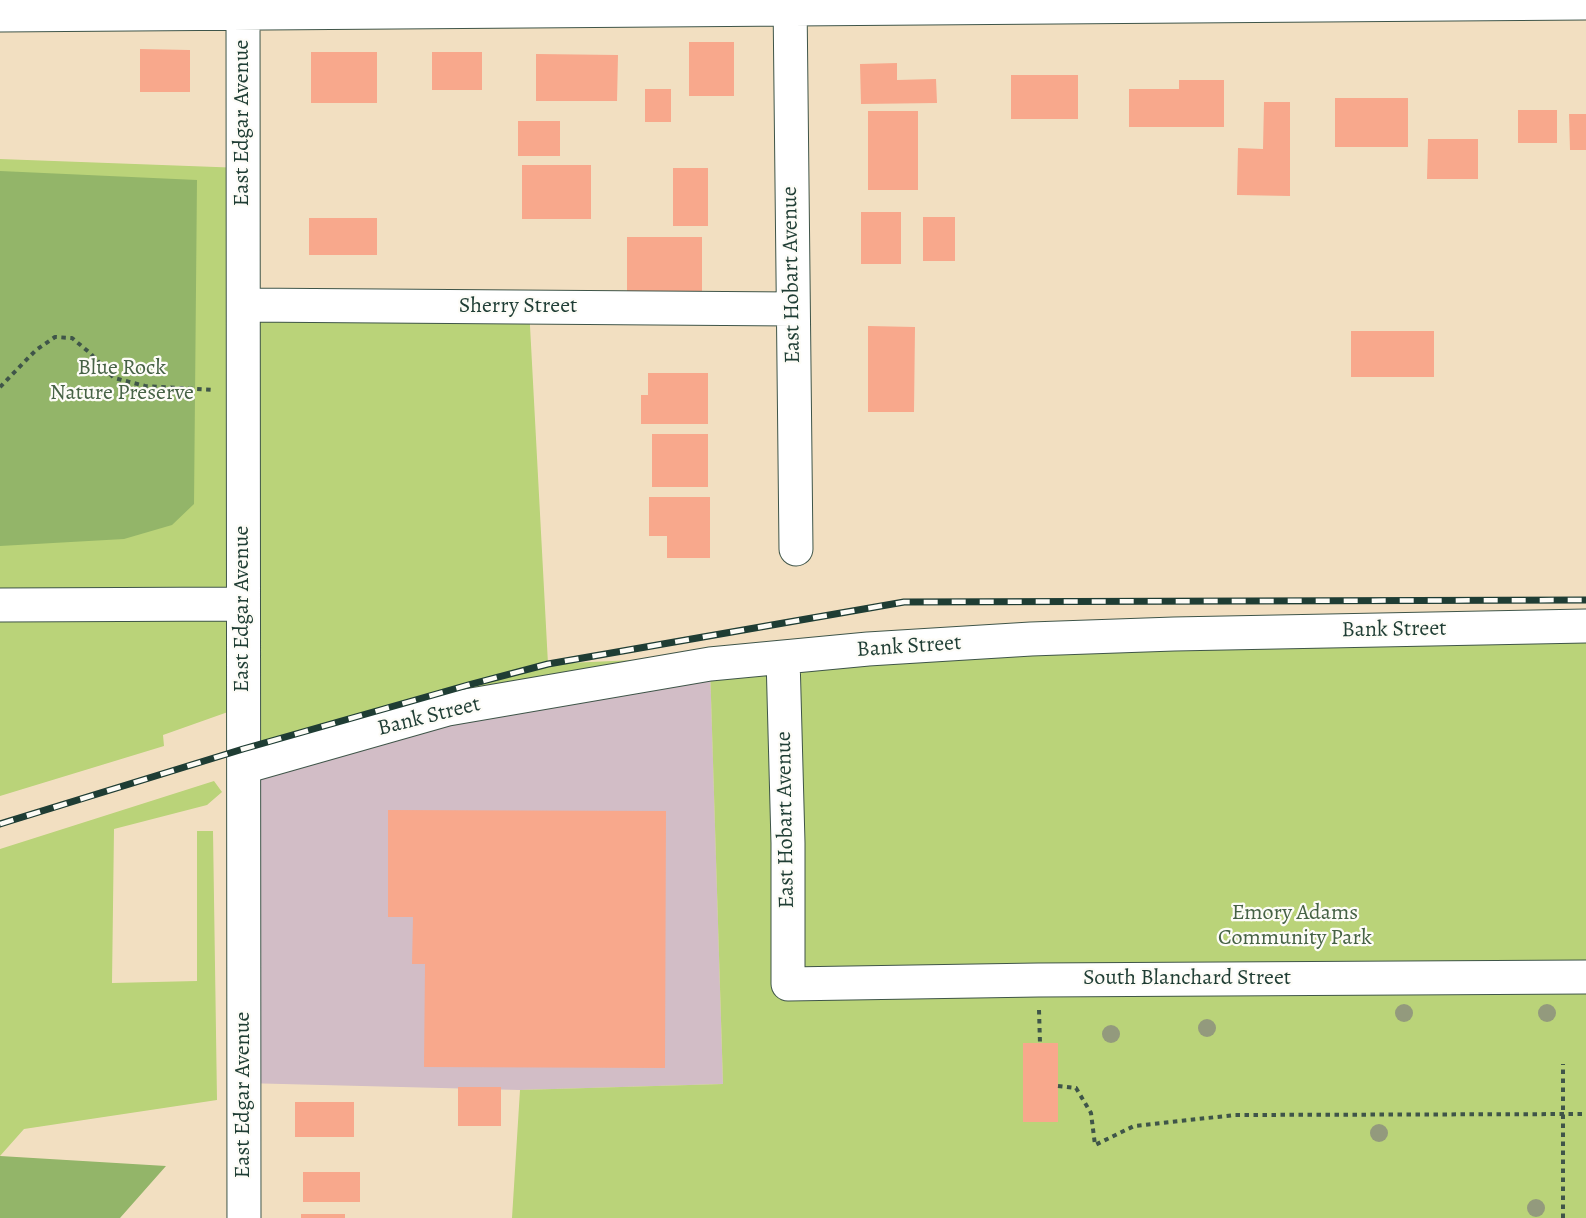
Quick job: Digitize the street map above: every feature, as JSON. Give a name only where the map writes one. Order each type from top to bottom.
[{"type":"street","points":[[0,15],[243,6],[1586,3]]},
{"type":"street","name":"East Hobart Avenue","points":[[790,4],[795,549]]},
{"type":"street","name":"East Edgar Avenue","points":[[243,6],[244,1218]]},
{"type":"street","name":"Sherry Street","points":[[244,305],[793,309]]},
{"type":"street","points":[[0,605],[243,604]]},
{"type":"street","name":"Bank Street","points":[[244,767],[448,709],[710,664],[868,649],[1031,639],[1586,626]]},
{"type":"street","name":"East Hobart Avenue","points":[[783,657],[788,843],[788,984]]},
{"type":"street","name":"South Blanchard Street","points":[[788,984],[1038,980],[1586,977]]},
{"type":"path","points":[[0,387],[36,350],[55,337],[72,338],[114,378],[145,386],[244,392]]},
{"type":"path","points":[[1563,1064],[1563,1218]]},
{"type":"path","points":[[1058,1086],[1076,1088],[1091,1113],[1095,1145],[1134,1126],[1235,1115],[1586,1114]]},
{"type":"shaded area","points":[[710,664],[723,1084],[520,1090],[243,1083],[243,749]]},
{"type":"green space","name":"Emory Adams Community Park","points":[[0,159],[243,168],[244,305],[529,307],[548,664],[868,649],[1586,627],[1586,1218],[512,1218],[520,1090],[723,1084],[710,665],[244,767],[242,707],[163,735],[164,746],[0,796]]},
{"type":"green space","name":"Blue Rock Nature Preserve","points":[[0,171],[197,180],[194,504],[172,525],[124,539],[0,546]]},
{"type":"green space","points":[[214,781],[222,792],[207,805],[114,829],[112,983],[197,981],[197,831],[213,831],[217,1100],[24,1129],[0,1156],[0,849]]},
{"type":"green space","points":[[0,1156],[166,1166],[120,1218],[0,1218]]},
{"type":"building","points":[[689,42],[734,42],[734,96],[689,96]]},
{"type":"building","points":[[140,49],[190,50],[190,92],[140,92]]},
{"type":"building","points":[[311,52],[377,52],[377,103],[311,103]]},
{"type":"building","points":[[432,52],[482,52],[482,90],[432,90]]},
{"type":"building","points":[[536,54],[618,55],[617,101],[536,101]]},
{"type":"building","points":[[897,63],[897,80],[936,79],[937,103],[861,104],[860,64]]},
{"type":"building","points":[[1011,75],[1078,75],[1078,119],[1011,119]]},
{"type":"building","points":[[1179,80],[1224,80],[1224,127],[1129,127],[1129,89],[1179,89]]},
{"type":"building","points":[[645,89],[671,89],[671,122],[645,122]]},
{"type":"building","points":[[1335,98],[1408,98],[1408,147],[1335,147]]},
{"type":"building","points":[[1264,102],[1290,102],[1290,196],[1237,195],[1238,148],[1263,149]]},
{"type":"building","points":[[1518,110],[1557,110],[1557,143],[1518,143]]},
{"type":"building","points":[[868,111],[918,111],[918,190],[868,190]]},
{"type":"building","points":[[1569,114],[1586,114],[1586,150],[1570,150]]},
{"type":"building","points":[[518,121],[560,121],[560,156],[518,156]]},
{"type":"building","points":[[1428,139],[1478,139],[1478,179],[1427,179]]},
{"type":"building","points":[[522,165],[591,165],[591,219],[522,219]]},
{"type":"building","points":[[673,168],[708,168],[708,226],[673,226]]},
{"type":"building","points":[[861,212],[901,212],[901,264],[861,264]]},
{"type":"building","points":[[923,217],[955,217],[955,261],[923,261]]},
{"type":"building","points":[[309,218],[377,218],[377,255],[309,255]]},
{"type":"building","points":[[627,237],[702,237],[702,291],[627,291]]},
{"type":"building","points":[[868,326],[915,327],[914,412],[868,412]]},
{"type":"building","points":[[1351,331],[1434,331],[1434,377],[1351,377]]},
{"type":"building","points":[[648,373],[708,373],[708,424],[641,424],[641,395],[648,395]]},
{"type":"building","points":[[652,434],[708,434],[708,487],[652,487]]},
{"type":"building","points":[[649,497],[710,497],[710,558],[667,558],[667,536],[649,536]]},
{"type":"building","points":[[388,810],[666,811],[665,1068],[424,1067],[425,964],[412,964],[413,917],[388,917]]},
{"type":"building","points":[[1023,1043],[1058,1043],[1058,1122],[1023,1122]]},
{"type":"building","points":[[458,1087],[501,1087],[501,1126],[458,1126]]},
{"type":"building","points":[[295,1102],[354,1102],[354,1137],[295,1137]]},
{"type":"building","points":[[303,1172],[360,1172],[360,1202],[303,1202]]},
{"type":"building","points":[[301,1214],[345,1214],[345,1218],[301,1218]]},
{"type":"railway","points":[[0,824],[243,749],[548,664],[904,602],[1586,600]]}]
